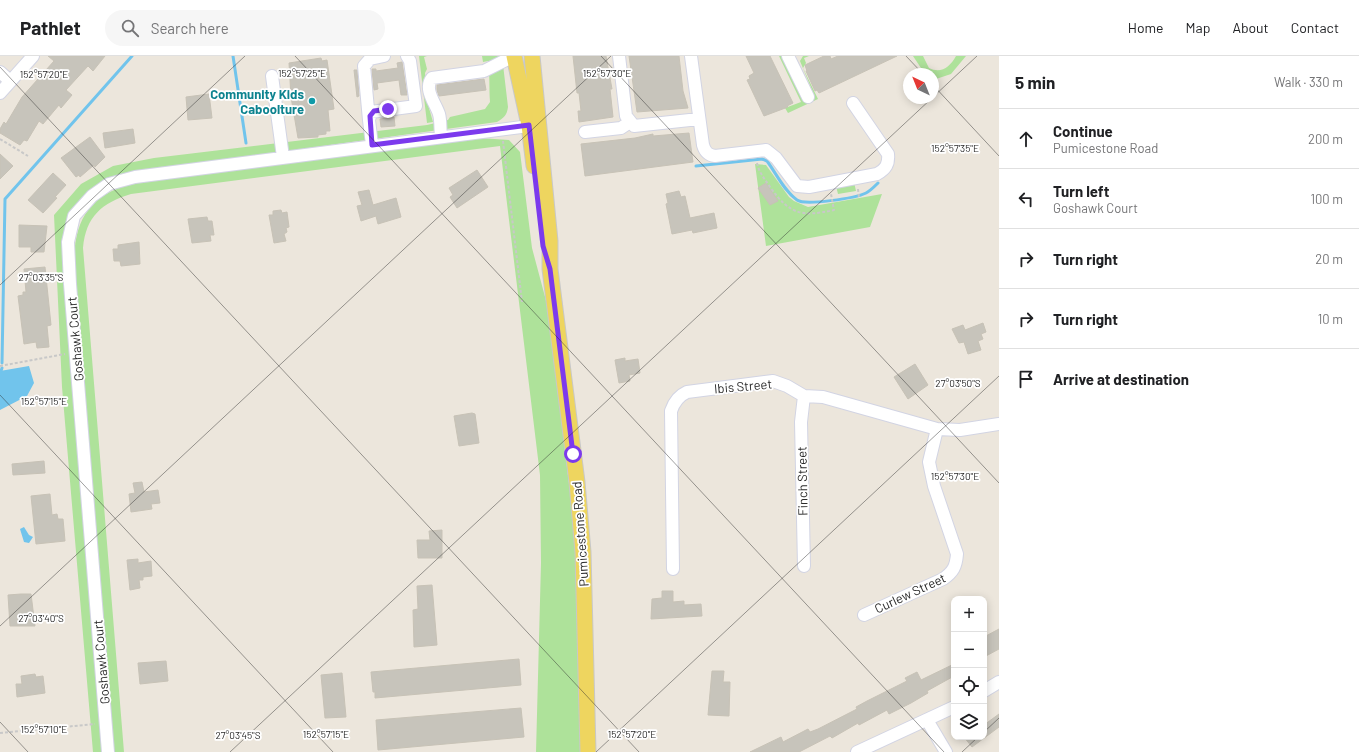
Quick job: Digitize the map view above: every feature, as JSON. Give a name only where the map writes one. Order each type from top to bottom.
[{"type":"main road","name":"Pumicestone Road","points":[[514,56],[534,125]]},
{"type":"main road","name":"Pumicestone Road","points":[[532,56],[534,125],[543,246],[550,269],[577,482],[583,552],[588,752]]},
{"type":"street","points":[[0,93],[33,56]]},
{"type":"street","points":[[372,145],[364,66],[370,59],[384,56]]},
{"type":"street","points":[[369,120],[371,112],[374,111],[416,106],[410,61],[407,56]]},
{"type":"street","points":[[441,136],[439,113],[432,103],[429,84],[432,78],[484,71],[514,56]]},
{"type":"street","points":[[619,56],[626,116],[634,126],[699,119]]},
{"type":"street","points":[[691,56],[702,145],[705,151],[710,155],[716,156],[766,150],[776,158],[797,186],[809,187],[878,174],[886,168],[889,161],[888,154],[853,103]]},
{"type":"street","points":[[788,56],[808,97]]},
{"type":"street","points":[[0,72],[10,82]]},
{"type":"street","points":[[272,76],[283,157]]},
{"type":"street","points":[[585,132],[621,128],[630,122]]},
{"type":"street","name":"Goshawk Court","points":[[108,752],[68,242],[74,216],[92,196],[109,184],[135,177],[534,125]]},
{"type":"street","name":"Ibis Street","points":[[673,569],[671,411],[678,398],[687,392],[772,381],[787,386],[804,396],[823,396],[937,430],[960,430],[999,424]]},
{"type":"street","name":"Finch Street","points":[[804,396],[800,422],[804,566]]},
{"type":"street","name":"Curlew Street","points":[[864,615],[943,579],[951,574],[956,564],[957,554],[934,486],[929,462],[937,430]]},
{"type":"street","points":[[987,689],[999,682]]},
{"type":"street","points":[[857,752],[951,708]]},
{"type":"street","points":[[927,720],[946,752]]},
{"type":"path","points":[[503,138],[522,302]]},
{"type":"path","points":[[0,139],[28,156]]},
{"type":"path","points":[[757,164],[759,172],[780,200],[788,208],[803,214],[834,210],[831,195]]},
{"type":"path","points":[[858,190],[859,198]]},
{"type":"path","points":[[0,366],[76,352]]},
{"type":"path","points":[[0,733],[106,723]]},
{"type":"green space","points":[[419,56],[427,56],[424,57],[427,69],[425,73],[429,108],[433,122],[427,123]]},
{"type":"green space","points":[[482,56],[502,56],[508,107],[505,116],[497,122],[121,174],[102,182],[62,242],[104,752],[93,752],[62,387],[54,215],[81,184],[113,166],[154,158],[427,125],[448,120],[450,117],[485,109],[490,102],[489,71],[488,61],[483,62]]},
{"type":"green space","points":[[779,56],[783,56],[804,100],[814,95],[800,61],[803,56],[809,56],[804,58],[806,63],[803,68],[818,99],[788,113],[785,108],[801,102]]},
{"type":"green space","points":[[913,56],[923,56],[929,68],[921,68]]},
{"type":"green space","points":[[956,56],[966,56],[951,74],[939,78],[939,70],[948,66]]},
{"type":"green space","points":[[480,138],[509,140],[520,152],[532,248],[548,308],[575,534],[581,752],[536,752],[541,563],[540,475],[500,146],[131,194],[104,207],[97,212],[92,219],[88,227],[83,248],[124,752],[114,752],[74,258],[75,244],[82,220],[95,202],[116,189],[130,184]]},
{"type":"green space","points":[[755,164],[766,165],[789,197],[794,201],[808,207],[882,194],[870,227],[766,246]]},
{"type":"green space","points":[[854,182],[856,191],[838,194],[836,186]]},
{"type":"water","points":[[29,366],[34,383],[27,396],[0,410],[0,371]]},
{"type":"water","points":[[24,527],[29,535],[33,537],[29,543],[24,542],[20,529]]},
{"type":"building","points":[[48,56],[105,56],[93,71],[88,66],[66,90],[72,95],[61,108],[59,105],[43,124],[39,121],[27,141],[24,140],[20,145],[0,133],[0,129],[4,122],[6,124],[22,97],[54,61]]},
{"type":"building","points":[[573,56],[606,56],[612,89],[610,89],[613,117],[579,122],[578,111],[581,111],[579,93],[577,93]]},
{"type":"building","points":[[629,56],[679,56],[683,91],[688,108],[637,112]]},
{"type":"building","points":[[746,56],[770,56],[793,103],[787,106],[788,107],[764,116],[747,80],[750,79],[749,76],[754,73]]},
{"type":"building","points":[[824,56],[830,56],[831,59],[838,56],[897,56],[819,93],[817,90],[815,91],[806,71],[805,65]]},
{"type":"building","name":"Community Kids Caboolture","points":[[321,58],[322,61],[327,60],[334,109],[328,110],[330,131],[326,131],[326,134],[318,135],[318,137],[298,138],[291,97],[289,63]]},
{"type":"building","points":[[402,62],[407,95],[401,95],[399,80],[377,83],[378,89],[374,90],[372,69],[376,69],[376,71],[398,68],[397,63]]},
{"type":"building","points":[[354,70],[357,70],[359,96],[357,97]]},
{"type":"building","points":[[484,79],[486,90],[439,96],[437,90],[437,85]]},
{"type":"building","points":[[209,94],[212,118],[188,120],[186,97]]},
{"type":"building","points":[[394,117],[395,126],[381,127],[380,119]]},
{"type":"building","points":[[133,129],[135,143],[105,148],[103,133]]},
{"type":"building","points":[[689,133],[693,162],[585,176],[581,144],[635,138],[653,134],[653,136]]},
{"type":"building","points":[[90,137],[105,157],[95,167],[94,165],[80,177],[79,175],[76,177],[61,158]]},
{"type":"building","points":[[0,154],[13,166],[0,179]]},
{"type":"building","points":[[477,170],[488,187],[457,208],[450,197],[453,195],[449,188]]},
{"type":"building","points":[[53,173],[66,185],[55,197],[57,198],[43,213],[28,200]]},
{"type":"building","points":[[766,183],[778,201],[770,205],[758,188]]},
{"type":"building","points":[[369,190],[373,205],[396,198],[401,217],[378,224],[376,216],[361,221],[357,206],[362,205],[358,192]]},
{"type":"building","points":[[679,191],[681,197],[685,196],[690,218],[714,213],[717,228],[693,233],[692,230],[672,234],[666,204],[668,203],[666,194]]},
{"type":"building","points":[[281,210],[282,213],[287,212],[289,227],[286,228],[287,232],[284,234],[286,241],[274,243],[269,215],[273,215],[273,211]]},
{"type":"building","points":[[207,217],[208,221],[212,221],[214,235],[210,235],[211,241],[192,243],[188,219]]},
{"type":"building","points":[[19,225],[47,226],[44,252],[31,252],[31,247],[19,247]]},
{"type":"building","points":[[139,242],[140,264],[121,266],[120,261],[114,261],[113,249],[118,249],[118,245]]},
{"type":"building","points":[[45,267],[51,325],[47,326],[49,347],[37,348],[36,342],[24,344],[18,296],[23,295],[23,292],[26,292],[24,269]]},
{"type":"building","points":[[983,323],[986,332],[981,334],[983,339],[978,341],[981,350],[968,354],[964,342],[959,343],[952,329],[963,325],[965,330]]},
{"type":"building","points":[[625,358],[625,361],[638,359],[640,373],[629,375],[630,381],[619,383],[615,360]]},
{"type":"building","points":[[915,364],[928,385],[908,399],[894,377]]},
{"type":"building","points":[[472,413],[475,414],[479,443],[459,446],[454,416]]},
{"type":"building","points":[[44,461],[45,473],[13,475],[12,464]]},
{"type":"building","points":[[142,482],[144,492],[158,490],[160,503],[151,504],[152,509],[131,512],[129,494],[135,493],[133,483]]},
{"type":"building","points":[[50,494],[52,515],[57,514],[58,519],[63,519],[65,541],[36,544],[31,496]]},
{"type":"building","points":[[442,530],[442,558],[418,558],[417,540],[430,540],[429,531]]},
{"type":"building","points":[[138,559],[138,563],[151,561],[152,576],[143,577],[143,580],[139,580],[140,588],[130,590],[127,560]]},
{"type":"building","points":[[432,585],[437,645],[414,647],[413,610],[418,609],[417,586]]},
{"type":"building","points":[[662,591],[673,591],[673,602],[684,601],[684,605],[701,604],[702,616],[651,619],[652,599],[662,598]]},
{"type":"building","points":[[31,594],[35,626],[10,626],[8,595]]},
{"type":"building","points":[[999,629],[999,649],[987,655],[987,635]]},
{"type":"building","points":[[519,659],[521,685],[375,698],[375,692],[373,692],[371,672]]},
{"type":"building","points":[[166,661],[168,681],[140,684],[138,663]]},
{"type":"building","points":[[951,665],[951,678],[927,691],[928,693],[911,703],[889,714],[887,710],[859,725],[858,723],[832,738],[830,736],[799,752],[750,752],[781,737],[783,742],[808,729],[810,732],[818,729],[857,709],[856,707],[867,701],[907,681],[905,678],[917,672],[921,680]]},
{"type":"building","points":[[712,671],[724,671],[723,682],[730,682],[729,716],[708,715]]},
{"type":"building","points":[[342,673],[346,717],[325,718],[321,675]]},
{"type":"building","points":[[35,674],[36,677],[43,676],[45,693],[17,697],[16,684],[22,684],[21,676]]},
{"type":"building","points":[[521,708],[524,737],[378,750],[376,720]]},
{"type":"building","points":[[999,714],[999,727],[987,736],[987,723]]},
{"type":"building","points":[[966,740],[981,740],[972,747]]},
{"type":"waterway","points":[[2,363],[5,199],[132,56]]},
{"type":"waterway","points":[[233,56],[246,143]]},
{"type":"waterway","points":[[696,166],[762,159],[767,161],[788,192],[797,200],[802,202],[831,201],[852,197],[866,193],[878,183]]},
{"type":"place","name":"Community Kids Caboolture","points":[[312,101]]},
{"type":"route","points":[[388,109],[371,112],[369,120],[372,145],[529,125],[543,246],[550,269],[573,454]]}]
